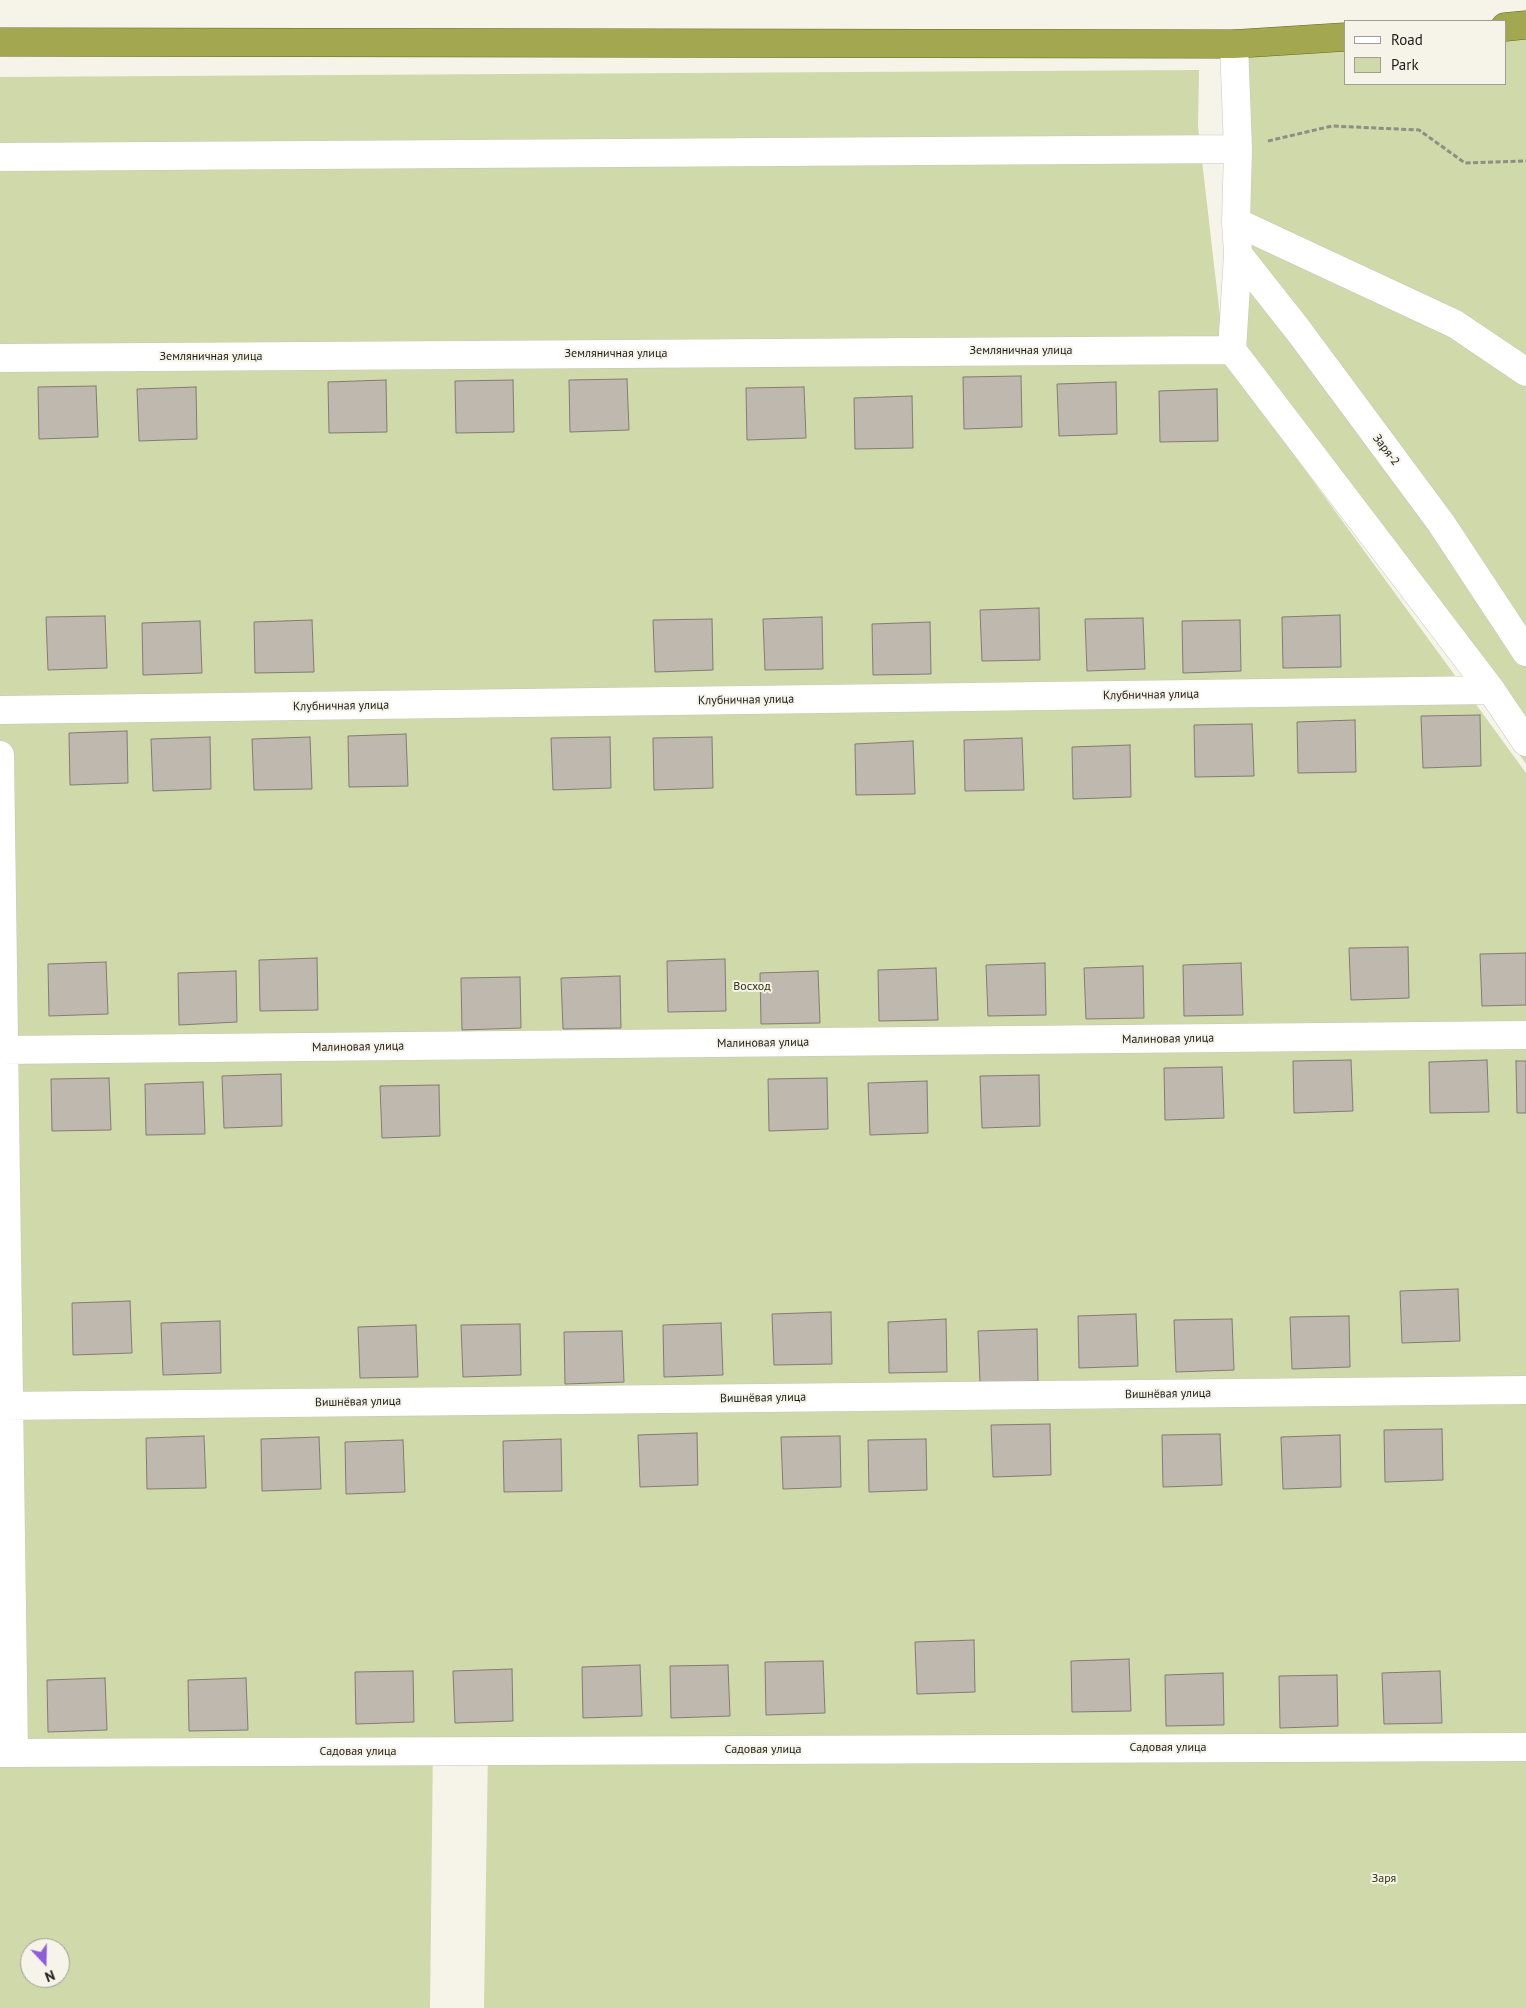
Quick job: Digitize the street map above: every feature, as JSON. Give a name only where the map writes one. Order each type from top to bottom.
[{"type":"highway","points":[[1506,27],[1526,26]]},
{"type":"highway","points":[[0,42],[1234,44],[1344,37]]},
{"type":"street","points":[[1234,44],[1238,149],[1236,222],[1238,254],[1232,350],[1491,690],[1526,742]]},
{"type":"street","points":[[0,157],[1238,149]]},
{"type":"street","points":[[1236,222],[1455,324],[1526,372]]},
{"type":"street","name":"Заря-2","points":[[1238,254],[1298,330],[1441,523],[1526,652]]},
{"type":"street","name":"Земляничная улица","points":[[0,358],[1232,350]]},
{"type":"street","name":"Клубничная улица","points":[[0,710],[1491,690]]},
{"type":"street","points":[[0,755],[7,1753]]},
{"type":"street","name":"Малиновая улица","points":[[2,1050],[1526,1035]]},
{"type":"street","name":"Вишнёвая улица","points":[[5,1405],[1526,1390]]},
{"type":"street","name":"Садовая улица","points":[[7,1753],[1526,1747]]},
{"type":"path","points":[[1238,149],[1332,126],[1419,130],[1465,163],[1526,161]]},
{"type":"green space","points":[[1526,20],[1526,764],[1233,350],[1234,44],[1344,35],[1344,85],[1506,85],[1506,21]]},
{"type":"green space","name":"Восход","points":[[1199,70],[1198,126],[1225,360],[1526,773],[1526,1734],[433,1742],[430,2008],[0,2008],[0,77]]},
{"type":"green space","name":"Заря","points":[[1526,1750],[1526,2008],[484,2008],[488,1751]]},
{"type":"building","points":[[1021,376],[1022,427],[964,429],[963,377]]},
{"type":"building","points":[[627,379],[629,430],[570,432],[569,380]]},
{"type":"building","points":[[386,380],[387,432],[329,433],[328,382]]},
{"type":"building","points":[[513,380],[514,432],[456,433],[455,381]]},
{"type":"building","points":[[1116,382],[1117,434],[1059,436],[1057,384]]},
{"type":"building","points":[[96,386],[98,437],[39,439],[38,387]]},
{"type":"building","points":[[196,387],[197,439],[139,441],[137,389]]},
{"type":"building","points":[[804,387],[806,438],[747,440],[746,388]]},
{"type":"building","points":[[1217,389],[1218,441],[1160,442],[1159,391]]},
{"type":"building","points":[[912,396],[913,448],[855,449],[854,398]]},
{"type":"building","points":[[1039,608],[1040,660],[982,661],[980,610]]},
{"type":"building","points":[[1340,615],[1341,667],[1283,668],[1282,617]]},
{"type":"building","points":[[105,616],[107,668],[48,670],[46,617]]},
{"type":"building","points":[[822,617],[823,669],[765,670],[763,619]]},
{"type":"building","points":[[1143,618],[1145,669],[1087,671],[1085,619]]},
{"type":"building","points":[[712,619],[713,670],[655,672],[653,620]]},
{"type":"building","points":[[312,620],[314,672],[255,673],[254,622]]},
{"type":"building","points":[[1240,620],[1241,671],[1183,673],[1182,621]]},
{"type":"building","points":[[200,621],[202,673],[143,675],[142,623]]},
{"type":"building","points":[[930,622],[931,674],[873,675],[872,624]]},
{"type":"building","points":[[1480,715],[1481,766],[1423,768],[1421,716]]},
{"type":"building","points":[[1355,720],[1356,772],[1298,773],[1297,722]]},
{"type":"building","points":[[1252,724],[1254,776],[1195,777],[1194,725]]},
{"type":"building","points":[[127,731],[128,783],[70,785],[69,733]]},
{"type":"building","points":[[406,734],[408,786],[349,787],[348,736]]},
{"type":"building","points":[[210,737],[211,789],[153,791],[151,739]]},
{"type":"building","points":[[310,737],[312,789],[254,790],[252,739]]},
{"type":"building","points":[[610,737],[611,788],[553,790],[551,738]]},
{"type":"building","points":[[712,737],[713,788],[654,790],[653,738]]},
{"type":"building","points":[[1022,738],[1024,790],[965,791],[964,740]]},
{"type":"building","points":[[913,741],[915,794],[856,795],[855,744]]},
{"type":"building","points":[[1130,745],[1131,797],[1073,799],[1072,747]]},
{"type":"building","points":[[1408,947],[1409,998],[1351,1000],[1349,948]]},
{"type":"building","points":[[1526,953],[1526,1005],[1482,1006],[1480,954]]},
{"type":"building","points":[[317,958],[318,1010],[260,1011],[259,960]]},
{"type":"building","points":[[725,959],[726,1011],[668,1012],[667,961]]},
{"type":"building","points":[[106,962],[108,1014],[49,1016],[48,964]]},
{"type":"building","points":[[1045,963],[1046,1015],[988,1016],[986,965]]},
{"type":"building","points":[[1241,963],[1243,1015],[1184,1016],[1183,965]]},
{"type":"building","points":[[1143,966],[1144,1018],[1086,1019],[1084,968]]},
{"type":"building","points":[[936,968],[938,1020],[879,1021],[878,970]]},
{"type":"building","points":[[236,971],[237,1022],[179,1025],[178,973]]},
{"type":"building","points":[[818,971],[820,1023],[761,1024],[760,973]]},
{"type":"building","points":[[620,976],[621,1028],[563,1029],[561,978]]},
{"type":"building","points":[[520,977],[521,1028],[462,1030],[461,978]]},
{"type":"building","points":[[1351,1060],[1353,1111],[1294,1113],[1293,1061]]},
{"type":"building","points":[[1487,1060],[1489,1112],[1430,1113],[1429,1062]]},
{"type":"building","points":[[1516,1061],[1526,1061],[1526,1113],[1517,1113]]},
{"type":"building","points":[[1222,1067],[1224,1118],[1165,1120],[1164,1068]]},
{"type":"building","points":[[281,1074],[282,1126],[224,1128],[222,1076]]},
{"type":"building","points":[[1039,1075],[1040,1126],[982,1128],[980,1076]]},
{"type":"building","points":[[109,1078],[111,1130],[52,1131],[51,1079]]},
{"type":"building","points":[[827,1078],[828,1129],[769,1131],[768,1079]]},
{"type":"building","points":[[927,1081],[928,1133],[870,1135],[868,1083]]},
{"type":"building","points":[[203,1082],[205,1134],[146,1135],[145,1084]]},
{"type":"building","points":[[439,1085],[440,1136],[382,1138],[380,1086]]},
{"type":"building","points":[[1458,1289],[1460,1341],[1402,1343],[1400,1291]]},
{"type":"building","points":[[130,1301],[132,1353],[73,1355],[72,1303]]},
{"type":"building","points":[[831,1312],[832,1364],[774,1365],[772,1314]]},
{"type":"building","points":[[1136,1314],[1138,1366],[1079,1368],[1078,1316]]},
{"type":"building","points":[[1349,1316],[1350,1367],[1292,1369],[1290,1317]]},
{"type":"building","points":[[946,1319],[947,1372],[889,1373],[888,1322]]},
{"type":"building","points":[[1232,1319],[1234,1370],[1176,1372],[1174,1320]]},
{"type":"building","points":[[220,1321],[221,1373],[163,1375],[161,1323]]},
{"type":"building","points":[[721,1323],[723,1375],[664,1377],[663,1325]]},
{"type":"building","points":[[520,1324],[521,1375],[463,1377],[461,1325]]},
{"type":"building","points":[[416,1325],[418,1377],[360,1378],[358,1327]]},
{"type":"building","points":[[1037,1329],[1038,1381],[980,1383],[978,1331]]},
{"type":"building","points":[[622,1331],[624,1382],[565,1384],[564,1332]]},
{"type":"building","points":[[1050,1424],[1051,1475],[993,1477],[991,1425]]},
{"type":"building","points":[[1442,1429],[1443,1480],[1385,1482],[1384,1430]]},
{"type":"building","points":[[697,1433],[698,1485],[640,1487],[638,1435]]},
{"type":"building","points":[[1220,1434],[1222,1485],[1163,1487],[1162,1435]]},
{"type":"building","points":[[1340,1435],[1341,1487],[1283,1489],[1281,1437]]},
{"type":"building","points":[[204,1436],[206,1488],[147,1489],[146,1438]]},
{"type":"building","points":[[840,1436],[841,1487],[783,1489],[781,1437]]},
{"type":"building","points":[[319,1437],[321,1489],[262,1491],[261,1439]]},
{"type":"building","points":[[561,1439],[562,1491],[504,1492],[503,1441]]},
{"type":"building","points":[[926,1439],[927,1490],[869,1492],[868,1440]]},
{"type":"building","points":[[403,1440],[405,1492],[346,1494],[345,1442]]},
{"type":"building","points":[[974,1640],[975,1692],[917,1694],[915,1642]]},
{"type":"building","points":[[1129,1659],[1131,1711],[1072,1712],[1071,1661]]},
{"type":"building","points":[[823,1661],[825,1713],[766,1715],[765,1662]]},
{"type":"building","points":[[640,1665],[642,1716],[583,1718],[582,1667]]},
{"type":"building","points":[[728,1665],[730,1716],[671,1718],[670,1666]]},
{"type":"building","points":[[512,1669],[513,1721],[455,1723],[453,1671]]},
{"type":"building","points":[[413,1671],[414,1722],[356,1724],[355,1672]]},
{"type":"building","points":[[1440,1671],[1442,1723],[1384,1724],[1382,1673]]},
{"type":"building","points":[[1223,1673],[1224,1725],[1166,1726],[1165,1675]]},
{"type":"building","points":[[1337,1675],[1338,1726],[1280,1728],[1279,1676]]},
{"type":"building","points":[[105,1678],[107,1730],[48,1732],[47,1680]]},
{"type":"building","points":[[246,1678],[248,1730],[189,1731],[188,1680]]}]
